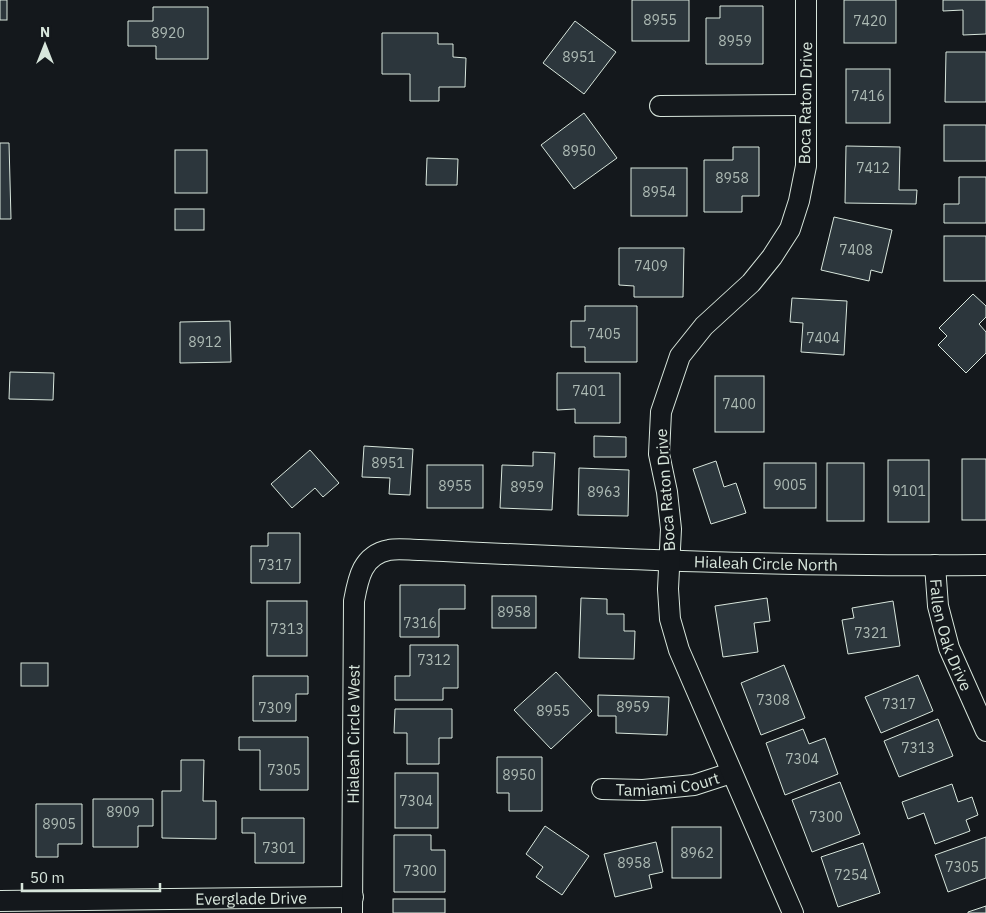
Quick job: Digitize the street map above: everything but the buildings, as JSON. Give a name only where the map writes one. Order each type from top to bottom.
[{"type":"street","name":"Boca Raton Drive","points":[[793,913],[679,650],[670,619],[668,589],[671,529],[668,492],[659,454],[660,412],[680,356],[704,326],[751,283],[772,257],[790,229],[799,201],[806,166],[806,0]]},
{"type":"street","points":[[660,106],[805,105]]},
{"type":"street","name":"Hialeah Circle North","points":[[369,559],[388,550],[420,550],[670,562],[986,565]]},
{"type":"street","name":"Hialeah Circle West","points":[[353,905],[354,601],[359,576],[369,559]]},
{"type":"street","name":"Fallen Oak Drive","points":[[936,565],[938,606],[949,648],[986,730]]},
{"type":"street","name":"Tamiami Court","points":[[602,789],[643,790],[694,785],[731,773]]},
{"type":"street","name":"Everglade Drive","points":[[0,901],[353,905]]}]
